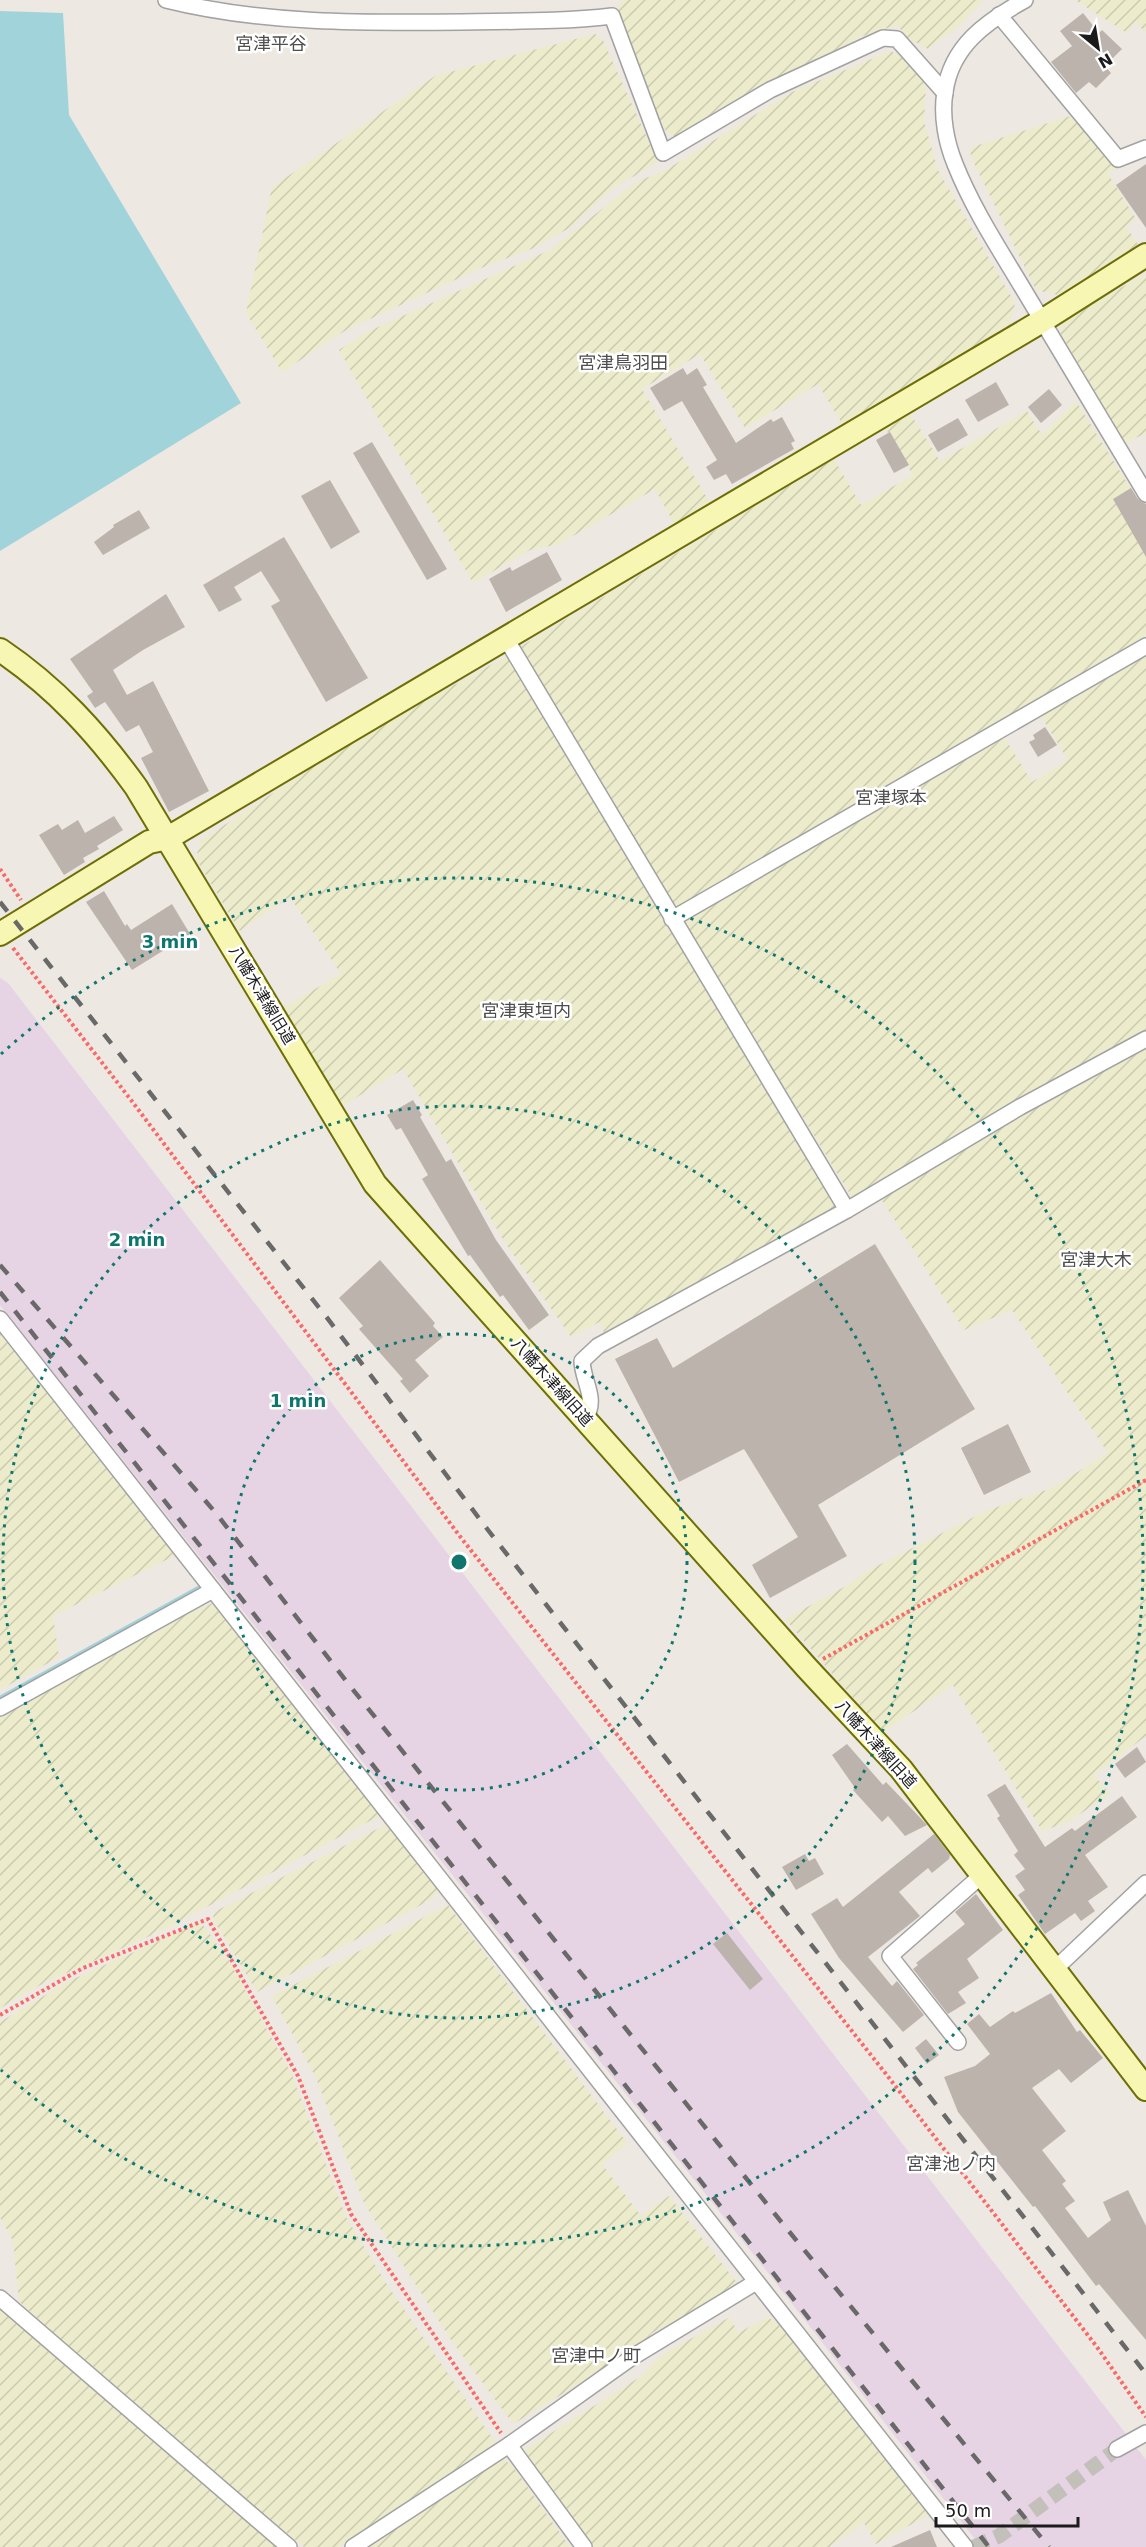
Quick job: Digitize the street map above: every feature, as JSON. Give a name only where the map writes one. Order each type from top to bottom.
[{"type":"street","points":[[166,0],[198,9],[287,19],[390,23],[576,20],[612,16],[663,153],[770,90],[883,38],[897,39],[945,93]]},
{"type":"street","points":[[1025,0],[999,15],[973,35],[954,62],[945,93],[946,133],[955,164],[976,210],[1146,494]]},
{"type":"street","points":[[999,15],[1118,159],[1146,148]]},
{"type":"street","points":[[1,934],[149,842],[168,838],[1042,321],[1146,255]]},
{"type":"street","points":[[505,637],[847,1210]]},
{"type":"street","points":[[672,919],[1146,646]]},
{"type":"street","name":"八幡木津線旧道","points":[[0,650],[67,702],[104,742],[168,838],[375,1184],[807,1668],[901,1769],[1146,2089]]},
{"type":"street","points":[[585,1419],[591,1409],[590,1389],[582,1367],[586,1355],[598,1346],[847,1210],[1020,1107],[1146,1039]]},
{"type":"street","points":[[0,1319],[965,2547]]},
{"type":"street","points":[[0,1708],[213,1590]]},
{"type":"street","points":[[958,2042],[890,1956],[982,1875]]},
{"type":"street","points":[[1055,1969],[1146,1883]]},
{"type":"street","points":[[353,2547],[509,2445],[630,2358],[756,2282]]},
{"type":"street","points":[[1,2296],[289,2547]]},
{"type":"street","points":[[1117,2449],[1146,2433]]},
{"type":"street","points":[[509,2445],[584,2547]]},
{"type":"path","points":[[0,869],[31,914]]},
{"type":"path","points":[[1,934],[131,1100],[462,1539],[886,2074],[1097,2346],[1146,2417]]},
{"type":"path","points":[[807,1668],[1146,1480]]},
{"type":"path","points":[[0,2015],[82,1968],[208,1919],[298,2076],[351,2214],[462,2380],[509,2445]]},
{"type":"shaded area","points":[[0,978],[8,983],[1146,2460],[1146,2547],[981,2547],[773,2279],[0,1305]]},
{"type":"green space","points":[[624,0],[983,0],[962,23],[928,49],[908,38],[897,25],[863,36],[798,70],[685,141],[666,132],[617,27],[609,17]]},
{"type":"green space","points":[[1075,0],[1146,0],[1146,32],[1135,23],[1127,33]]},
{"type":"green space","points":[[595,34],[602,38],[658,162],[612,189],[571,227],[534,248],[481,268],[346,330],[282,372],[246,313],[272,187],[435,76]]},
{"type":"green space","points":[[891,51],[913,64],[926,83],[924,121],[938,170],[1015,303],[1009,329],[844,427],[818,384],[745,428],[700,354],[642,389],[712,506],[676,527],[655,489],[559,544],[530,550],[473,583],[339,350],[367,332],[550,250],[636,182],[666,170],[792,92]]},
{"type":"green space","points":[[1077,114],[1119,167],[1108,174],[1136,219],[1126,226],[1143,252],[1062,296],[1036,290],[972,159],[969,148]]},
{"type":"green space","points":[[1146,274],[1146,433],[1125,443],[1061,334],[1063,320]]},
{"type":"green space","points":[[1076,401],[1146,513],[1146,637],[677,911],[518,648],[834,459],[861,505],[913,475],[885,428],[910,413],[940,461],[1027,411],[1042,435]]},
{"type":"green space","points":[[1146,651],[1146,1032],[853,1199],[683,922],[1003,735],[1032,782],[1068,760],[1039,713]]},
{"type":"green space","points":[[509,655],[837,1199],[837,1208],[605,1334],[599,1322],[571,1337],[504,1241],[403,1069],[339,1108],[282,1008],[341,974],[290,897],[240,931],[196,859],[200,841],[352,741]]},
{"type":"green space","points":[[1146,1046],[1146,1736],[1094,1775],[1110,1794],[1068,1822],[1042,1831],[953,1685],[883,1732],[785,1619],[846,1586],[869,1570],[986,1511],[1052,1488],[1108,1453],[1012,1310],[964,1330],[880,1197]]},
{"type":"green space","points":[[0,1332],[176,1555],[53,1616],[59,1657],[0,1690]]},
{"type":"green space","points":[[213,1603],[383,1814],[163,1930],[44,1983],[0,2008],[0,1716],[163,1625]]},
{"type":"green space","points":[[387,1824],[439,1889],[432,1899],[257,1992],[213,1919],[214,1912]]},
{"type":"green space","points":[[448,1905],[628,2144],[602,2164],[641,2216],[669,2196],[742,2289],[652,2333],[639,2347],[515,2423],[511,2421],[451,2340],[364,2203],[316,2078],[272,1996]]},
{"type":"green space","points":[[195,1925],[204,1926],[229,1961],[292,2075],[346,2217],[386,2283],[497,2445],[340,2547],[304,2547],[78,2360],[19,2301],[13,2241],[0,2217],[0,2022],[71,1980]]},
{"type":"green space","points":[[0,2302],[282,2547],[0,2547]]},
{"type":"green space","points":[[730,2317],[738,2333],[768,2317],[787,2331],[930,2514],[876,2544],[864,2523],[830,2547],[593,2547],[521,2452],[640,2377],[662,2355]]},
{"type":"green space","points":[[502,2459],[512,2465],[570,2547],[364,2547]]},
{"type":"water","points":[[0,11],[63,13],[69,115],[241,403],[0,551]]},
{"type":"building","points":[[1083,13],[1099,33],[1102,30],[1122,49],[1105,66],[1111,73],[1096,88],[1089,82],[1076,93],[1051,62],[1072,46],[1060,31]]},
{"type":"building","points":[[1146,164],[1146,228],[1116,185]]},
{"type":"building","points":[[683,368],[687,375],[697,368],[707,385],[703,387],[736,443],[771,419],[773,422],[782,417],[795,441],[791,443],[794,449],[732,484],[726,474],[714,480],[706,467],[717,460],[682,401],[664,411],[650,388]]},
{"type":"building","points":[[996,382],[1009,405],[978,422],[965,400]]},
{"type":"building","points":[[1049,389],[1062,405],[1041,423],[1028,407]]},
{"type":"building","points":[[958,418],[968,435],[938,452],[928,435]]},
{"type":"building","points":[[890,432],[909,465],[894,473],[876,440]]},
{"type":"building","points":[[372,442],[447,569],[427,580],[353,453]]},
{"type":"building","points":[[330,480],[360,532],[331,549],[301,496]]},
{"type":"building","points":[[1131,488],[1138,499],[1146,504],[1146,557],[1113,499]]},
{"type":"building","points":[[139,510],[150,528],[103,555],[94,542],[114,527],[113,525]]},
{"type":"building","points":[[284,537],[368,678],[326,702],[271,606],[280,601],[261,571],[234,587],[242,600],[219,612],[203,585]]},
{"type":"building","points":[[547,552],[562,580],[506,612],[489,579],[510,567],[512,571]]},
{"type":"building","points":[[166,594],[185,627],[113,670],[127,695],[153,681],[209,791],[169,812],[141,758],[153,752],[139,725],[126,732],[105,702],[95,708],[87,696],[93,692],[70,659]]},
{"type":"building","points":[[1045,727],[1057,745],[1038,757],[1029,742],[1035,739],[1033,735]]},
{"type":"building","points":[[114,816],[123,830],[97,846],[99,849],[83,858],[85,862],[64,875],[39,835],[58,824],[62,830],[78,820],[85,833]]},
{"type":"building","points":[[104,891],[125,926],[127,924],[131,930],[172,904],[190,934],[132,970],[86,902]]},
{"type":"building","points":[[413,1100],[422,1115],[420,1117],[446,1162],[451,1159],[496,1240],[549,1315],[529,1330],[503,1295],[500,1297],[470,1255],[468,1256],[422,1179],[428,1175],[401,1128],[396,1130],[387,1115]]},
{"type":"building","points":[[875,1244],[975,1409],[818,1505],[847,1556],[770,1598],[752,1565],[798,1537],[744,1449],[679,1482],[615,1359],[657,1338],[673,1368]]},
{"type":"building","points":[[380,1260],[435,1323],[433,1326],[443,1337],[415,1360],[429,1376],[410,1393],[400,1381],[403,1379],[359,1329],[363,1326],[339,1298]]},
{"type":"building","points":[[1008,1424],[1031,1472],[984,1495],[961,1448]]},
{"type":"building","points":[[847,1744],[883,1785],[886,1782],[927,1825],[905,1836],[888,1816],[882,1822],[853,1790],[855,1788],[832,1755]]},
{"type":"building","points":[[1137,1747],[1146,1762],[1125,1778],[1115,1764]]},
{"type":"building","points":[[1005,1784],[1045,1847],[1072,1828],[1075,1831],[1122,1796],[1137,1817],[1085,1855],[1108,1887],[1088,1901],[1095,1911],[1081,1921],[1075,1913],[1045,1934],[1018,1895],[1025,1890],[1015,1876],[1025,1869],[1014,1855],[1018,1851],[997,1818],[1000,1816],[987,1795]]},
{"type":"building","points":[[934,1834],[950,1855],[949,1859],[932,1873],[928,1868],[899,1892],[920,1916],[868,1957],[892,1986],[897,1981],[924,2015],[903,2032],[839,1958],[811,1914],[837,1898],[843,1907]]},
{"type":"building","points":[[805,1854],[809,1861],[815,1858],[824,1874],[796,1890],[782,1867]]},
{"type":"building","points":[[976,1894],[1003,1930],[967,1959],[979,1978],[958,1992],[966,2003],[948,2014],[913,1969],[918,1965],[916,1963],[965,1924],[955,1912]]},
{"type":"building","points":[[727,1933],[763,1979],[750,1990],[713,1944]]},
{"type":"building","points":[[1051,1993],[1077,2032],[1080,2030],[1103,2058],[1071,2083],[1059,2069],[1032,2088],[1066,2131],[1042,2150],[1066,2181],[1062,2184],[1075,2201],[1065,2208],[1088,2238],[1111,2220],[1103,2202],[1128,2190],[1146,2226],[1146,2340],[1099,2284],[1096,2286],[1035,2206],[1033,2207],[958,2112],[944,2077],[975,2066],[990,2054],[967,2024],[979,2014],[990,2027],[1013,2011],[1015,2013]]},
{"type":"building","points":[[926,2039],[939,2055],[927,2064],[915,2048]]},
{"type":"building","points":[[930,2530],[937,2547],[891,2547]]},
{"type":"waterway","points":[[0,1699],[198,1589]]},
{"type":"tunnel","points":[[974,2547],[999,2536],[1117,2449]]},
{"type":"railway","points":[[0,902],[328,1319],[488,1530],[1146,2374]]},
{"type":"railway","points":[[0,1265],[215,1512],[350,1686],[787,2229],[1049,2547]]},
{"type":"railway","points":[[0,1292],[989,2547]]},
{"type":"district","name":"宮津平谷","points":[[271,43]]},
{"type":"district","name":"宮津鳥羽田","points":[[623,362]]},
{"type":"district","name":"宮津塚本","points":[[891,797]]},
{"type":"district","name":"宮津東垣内","points":[[526,1010]]},
{"type":"district","name":"宮津大木","points":[[1096,1259]]},
{"type":"district","name":"宮津池ノ内","points":[[951,2163]]},
{"type":"district","name":"宮津中ノ町","points":[[596,2355]]}]
